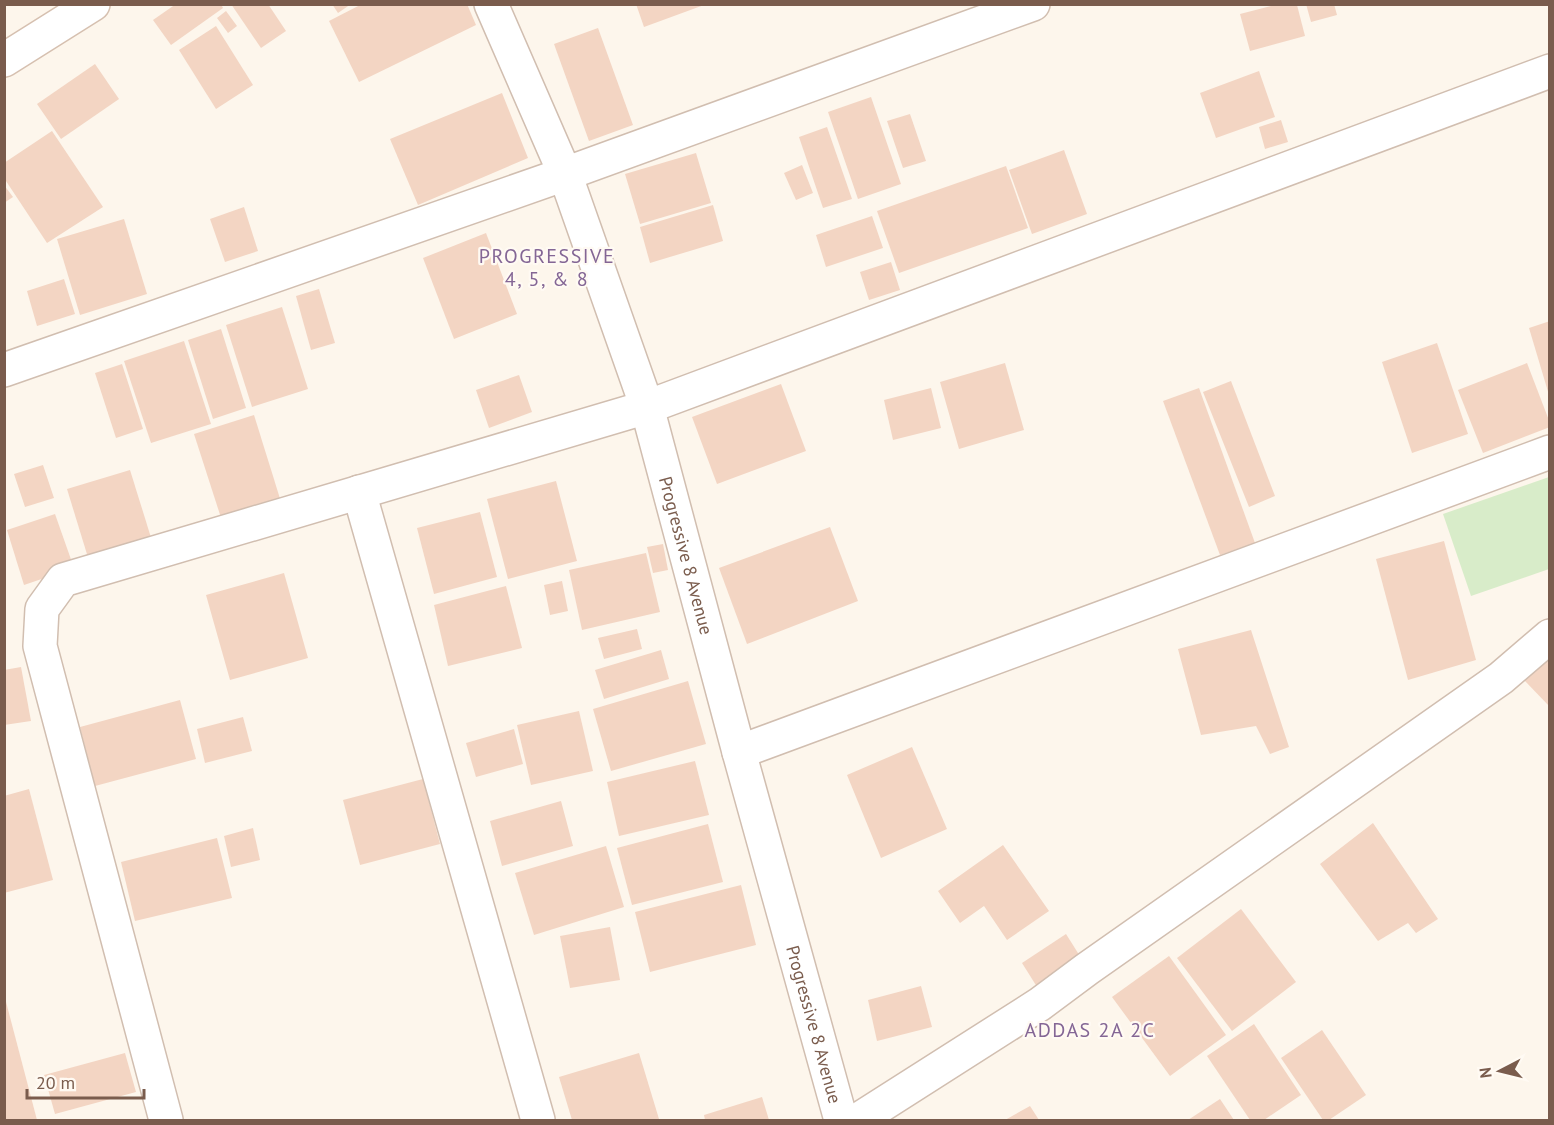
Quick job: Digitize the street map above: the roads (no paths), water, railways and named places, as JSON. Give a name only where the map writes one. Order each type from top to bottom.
[{"type":"street","name":"Progressive 8 Avenue","points":[[490,4],[565,174],[647,407],[739,752],[841,1120]]},
{"type":"street","points":[[4,370],[565,174],[1033,4]]},
{"type":"street","points":[[4,60],[77,9]]},
{"type":"street","points":[[166,1120],[40,646],[42,609],[63,580],[647,407],[1550,71]]},
{"type":"street","points":[[739,752],[1550,452]]},
{"type":"street","points":[[359,492],[538,1120]]},
{"type":"street","points":[[858,1120],[1040,1004],[1501,678],[1550,636]]},
{"type":"district","name":"PROGRESSIVE 4, 5, & 8","points":[[547,268]]},
{"type":"district","name":"ADDAS 2A 2C","points":[[1090,1030]]}]
